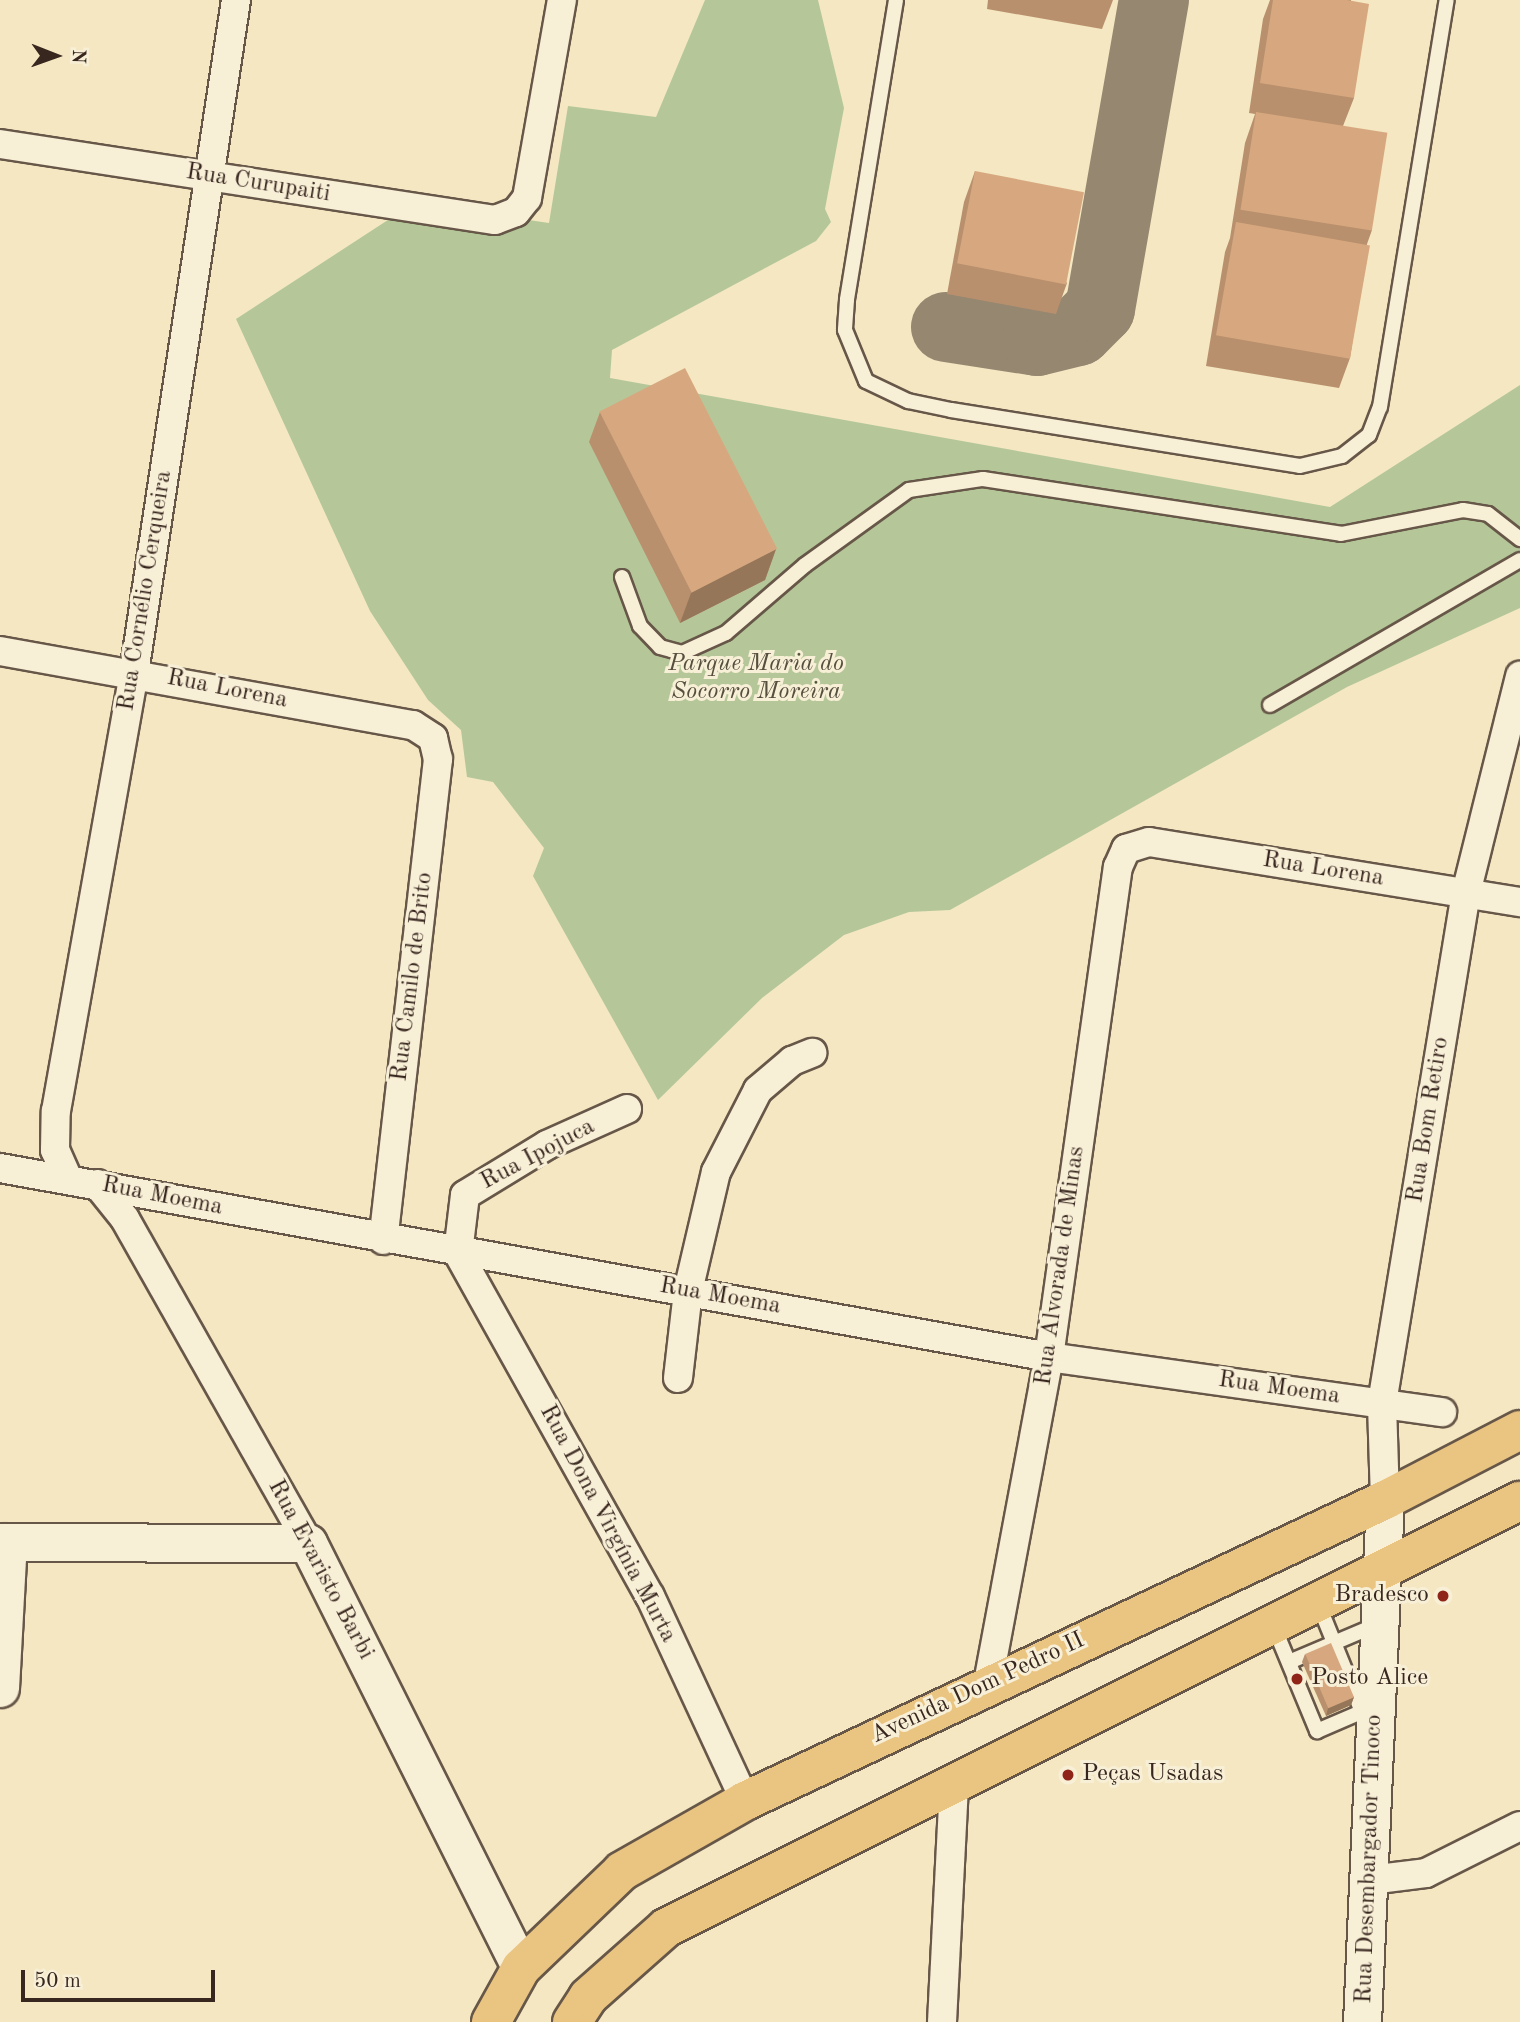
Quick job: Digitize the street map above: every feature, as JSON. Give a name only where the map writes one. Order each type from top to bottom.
[{"type":"main road","name":"Avenida Dom Pedro II","points":[[491,2022],[521,1968],[622,1871],[745,1801],[988,1683],[1385,1500],[1520,1430]]},
{"type":"main road","points":[[572,2022],[588,1997],[666,1928],[778,1867],[954,1785],[1520,1501]]},
{"type":"street","name":"Rua Cornélio Cerqueira","points":[[68,1179],[55,1150],[56,1111],[134,673],[236,0]]},
{"type":"street","name":"Rua Curupaiti","points":[[0,144],[495,220],[516,212],[532,174],[562,0]]},
{"type":"street","name":"Rua Lorena","points":[[0,651],[412,725]]},
{"type":"street","name":"Rua Bom Retiro","points":[[1378,1570],[1385,1500],[1382,1403],[1466,893],[1520,676]]},
{"type":"street","name":"Rua Camilo de Brito","points":[[383,1240],[438,759],[433,738],[412,725]]},
{"type":"street","name":"Rua Lorena","points":[[1126,849],[1149,842],[1520,902]]},
{"type":"street","name":"Rua Alvorada de Minas","points":[[988,1683],[1049,1357],[1118,867],[1126,849]]},
{"type":"street","points":[[678,1378],[688,1291],[716,1172],[758,1090],[792,1061],[812,1053]]},
{"type":"street","name":"Rua Ipojuca","points":[[458,1253],[465,1195],[547,1145],[627,1109]]},
{"type":"street","name":"Rua Moema","points":[[0,1168],[97,1184],[383,1240],[688,1291],[1049,1357],[1441,1412]]},
{"type":"street","name":"Rua Evaristo Barbi","points":[[97,1184],[125,1219],[308,1543],[521,1968]]},
{"type":"street","name":"Rua Dona Virgínia Murta","points":[[458,1253],[650,1596],[745,1801]]},
{"type":"street","points":[[0,1688],[4,1542],[308,1543]]},
{"type":"street","name":"Rua Desembargador Tinoco","points":[[1363,2022],[1370,1880],[1369,1709],[1378,1625],[1378,1570]]},
{"type":"street","points":[[942,2022],[954,1785]]},
{"type":"street","points":[[1370,1880],[1426,1872],[1520,1826]]},
{"type":"lane","points":[[896,0],[847,300],[845,330],[866,381],[908,401],[951,410],[1300,466],[1342,456],[1369,435],[1380,407],[1447,0]]},
{"type":"lane","points":[[622,578],[640,626],[660,646],[682,653],[717,640],[804,565],[909,490],[982,479],[1341,534],[1463,510],[1488,514],[1520,538]]},
{"type":"lane","points":[[1270,705],[1520,560]]},
{"type":"lane","points":[[1273,1623],[1317,1731],[1369,1709],[1334,1643],[1317,1601]]},
{"type":"lane","points":[[1289,1662],[1378,1625]]},
{"type":"green space","name":"Parque Maria do Socorro Moreira","points":[[705,0],[818,0],[844,108],[825,209],[831,222],[816,241],[612,350],[610,378],[1330,507],[1520,385],[1520,608],[1347,687],[950,910],[909,912],[844,935],[762,998],[658,1100],[533,876],[544,848],[493,782],[467,777],[461,730],[428,700],[370,611],[236,319],[414,203],[549,223],[568,106],[656,117]]},
{"type":"building","points":[[1273,0],[1347,0],[1369,4],[1354,98],[1260,83]]},
{"type":"building","points":[[1256,112],[1387,133],[1372,231],[1241,210]]},
{"type":"building","points":[[975,171],[1084,192],[1066,284],[957,263]]},
{"type":"building","points":[[1236,222],[1370,246],[1350,359],[1216,335]]},
{"type":"building","points":[[685,368],[777,549],[692,592],[599,412]]},
{"type":"building","points":[[1331,1643],[1354,1697],[1328,1708],[1305,1654]]},
{"type":"taxiway","points":[[946,327],[1037,341],[1078,331],[1100,309],[1154,0]]},
{"type":"place","name":"Bradesco","points":[[1443,1596]]},
{"type":"place","name":"Posto Alice","points":[[1297,1679]]},
{"type":"place","name":"Peças Usadas","points":[[1068,1775]]}]
